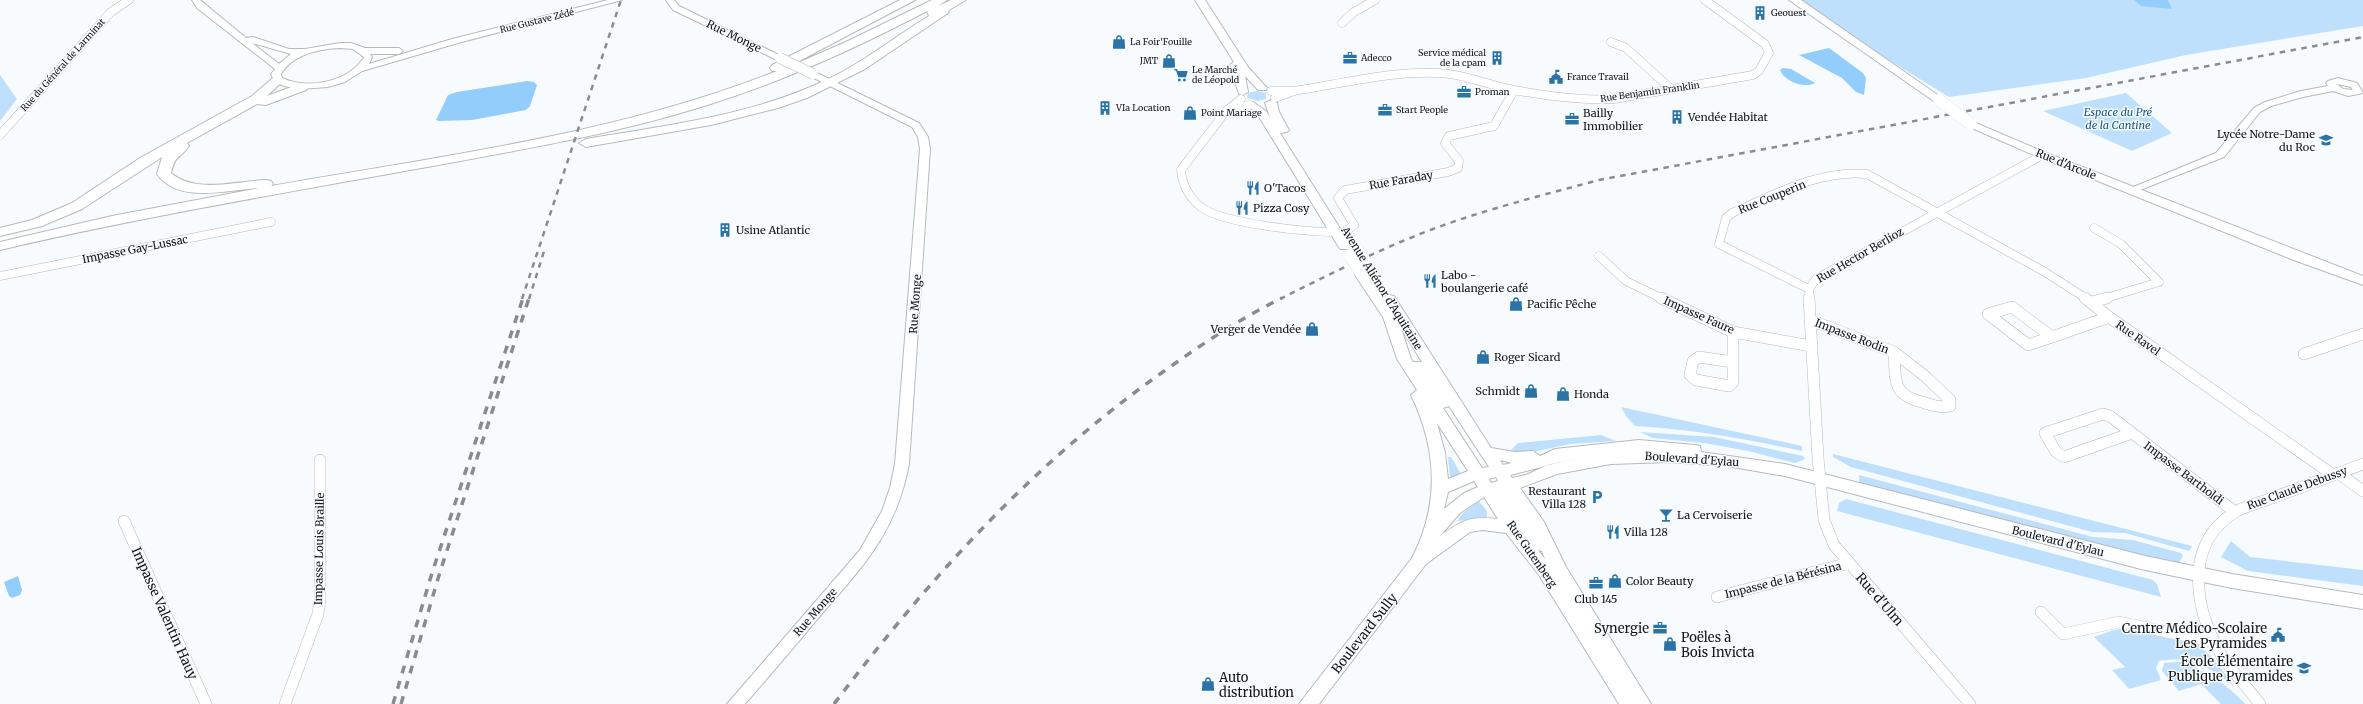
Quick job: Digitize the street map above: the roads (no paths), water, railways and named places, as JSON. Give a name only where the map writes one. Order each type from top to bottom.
[{"type":"highway","points":[[771,71],[909,0]]},
{"type":"highway","points":[[0,237],[81,218],[558,130],[690,98],[771,71],[830,49],[927,0]]},
{"type":"highway","points":[[0,246],[131,217],[560,138],[653,116],[743,89],[797,68],[860,42],[941,0]]},
{"type":"highway","points":[[253,194],[280,195],[514,154],[643,126],[748,94],[829,63],[961,0]]},
{"type":"highway","points":[[514,154],[533,153],[730,116],[785,101],[832,83],[883,53],[924,23],[961,0]]},
{"type":"highway","points":[[0,232],[37,223],[77,206],[145,161],[256,99],[279,74]]},
{"type":"highway","points":[[266,184],[194,188],[180,186],[169,181],[164,174],[168,158],[186,144],[275,96],[302,87]]},
{"type":"main road","name":"Avenue Aliénor d'Aquitaine","points":[[1194,0],[1238,70],[1247,100],[1269,123],[1345,238],[1377,280],[1486,452],[1493,480]]},
{"type":"main road","name":"Avenue Aliénor d'Aquitaine","points":[[1200,0],[1244,69],[1270,95],[1273,112],[1345,238],[1362,275],[1390,317],[1404,359],[1493,480]]},
{"type":"main road","name":"Rue d'Arcole","points":[[1794,0],[1972,124],[2040,154],[2296,256],[2363,281]]},
{"type":"main road","points":[[1247,100],[1251,88],[1270,95]]},
{"type":"main road","points":[[1247,100],[1270,95]]},
{"type":"main road","name":"Avenue Aliénor d'Aquitaine","points":[[1396,335],[1439,394],[1493,480]]},
{"type":"main road","name":"Avenue Aliénor d'Aquitaine","points":[[1404,359],[1402,368],[1423,405],[1436,441],[1439,454],[1441,489]]},
{"type":"main road","name":"Boulevard d'Eylau","points":[[1493,480],[1522,466],[1564,454],[1591,449],[1639,445],[1669,446],[1721,454],[2144,563],[2199,575],[2363,602]]},
{"type":"main road","name":"Boulevard d'Eylau","points":[[1486,452],[1515,458],[1564,454]]},
{"type":"main road","name":"Boulevard d'Eylau","points":[[1493,480],[1530,479],[1552,470],[1612,458],[1642,455],[1685,457],[1756,464]]},
{"type":"main road","points":[[1441,489],[1453,481],[1493,480]]},
{"type":"main road","name":"Rue Gutenberg","points":[[1493,480],[1512,527],[1545,570],[1629,704]]},
{"type":"main road","name":"Rue Gutenberg","points":[[1493,480],[1538,526],[1548,551],[1642,704]]},
{"type":"main road","name":"Boulevard Sully","points":[[1428,540],[1451,509],[1493,480]]},
{"type":"main road","name":"Boulevard Sully","points":[[1308,704],[1419,561],[1428,540],[1441,489]]},
{"type":"main road","name":"Boulevard Sully","points":[[1419,561],[1466,526],[1483,524],[1512,527]]},
{"type":"street","name":"Rue du Général de Larminat","points":[[0,135],[111,12],[129,0]]},
{"type":"street","points":[[196,0],[200,6],[233,30],[291,86],[302,87]]},
{"type":"street","name":"Rue Gustave Zédé","points":[[302,87],[330,83],[360,69],[455,41],[618,0]]},
{"type":"street","name":"Rue Monge","points":[[670,0],[676,8],[832,83],[916,126],[923,137],[925,149],[902,464],[898,489],[880,531],[865,554],[735,704]]},
{"type":"street","points":[[1342,23],[1354,12],[1375,0]]},
{"type":"street","name":"Rue Benjamin Franklin","points":[[1270,95],[1388,76],[1432,73],[1449,74],[1514,90],[1594,100],[1614,99],[1753,75],[1759,71],[1769,53],[1765,44],[1705,0]]},
{"type":"street","points":[[233,30],[271,47],[288,52],[308,51]]},
{"type":"street","name":"Rue Gustave Zédé","points":[[308,51],[341,45],[358,47],[365,51],[385,53],[455,41]]},
{"type":"street","points":[[1611,42],[1626,48],[1671,89]]},
{"type":"street","points":[[279,74],[286,62],[308,51]]},
{"type":"street","points":[[360,69],[366,62],[368,56],[365,51]]},
{"type":"street","points":[[2131,190],[2220,155],[2257,110],[2268,104],[2301,94],[2334,88],[2347,93],[2360,92],[2358,84]]},
{"type":"street","name":"Rue Faraday","points":[[1345,238],[1354,224],[1338,198],[1345,190],[1448,172],[1458,168],[1459,160],[1445,143],[1449,136],[1461,132],[1494,126],[1514,90]]},
{"type":"street","points":[[1247,100],[1226,111],[1181,170],[1181,178],[1197,205],[1222,217],[1345,238]]},
{"type":"street","name":"Rue Hector Berlioz","points":[[1822,480],[1811,346],[1809,289],[1816,279],[2037,158],[2040,154]]},
{"type":"street","name":"Rue Couperin","points":[[1809,289],[1719,244],[1726,218],[1732,213],[1819,178],[1858,171],[1867,174],[1936,212]]},
{"type":"street","name":"Rue Ravel","points":[[1936,212],[2045,272],[2092,302],[2109,317],[2336,474],[2363,491]]},
{"type":"street","name":"Impasse Gay-Lussac","points":[[0,276],[271,222]]},
{"type":"street","points":[[2092,302],[2159,282],[2138,264],[2121,244],[2094,228]]},
{"type":"street","name":"Impasse Faure","points":[[1599,256],[1626,281],[1733,332],[1811,346]]},
{"type":"street","points":[[2052,337],[2012,307],[1988,314],[2028,345],[2052,337],[2109,317]]},
{"type":"street","name":"Impasse Rodin","points":[[1810,320],[1880,344],[1894,352],[1950,400],[1950,406],[1942,407],[1909,400],[1902,396],[1898,390],[1894,352]]},
{"type":"street","points":[[1733,332],[1733,362]]},
{"type":"street","points":[[2304,354],[2363,334]]},
{"type":"street","name":"Impasse Bartholdi","points":[[2132,434],[2064,457],[2056,452],[2044,433],[2103,414],[2132,434],[2235,512]]},
{"type":"street","name":"Impasse Louis Braille","points":[[285,704],[318,614],[320,600],[320,460]]},
{"type":"street","name":"Rue Claude Debussy","points":[[2260,704],[2223,657],[2215,642],[2198,594],[2199,575],[2204,546],[2214,530],[2235,512],[2363,464]]},
{"type":"street","name":"Rue d'Ulm","points":[[1822,480],[1826,526],[1834,545],[1970,704]]},
{"type":"street","name":"Impasse Valentin Hauy","points":[[124,521],[206,704]]},
{"type":"street","name":"Impasse de la Bérésina","points":[[1717,597],[1849,563]]},
{"type":"street","points":[[2041,612],[2063,634],[2119,622],[2215,642]]},
{"type":"railway","points":[[522,299],[621,0]]},
{"type":"railway","points":[[1282,298],[1374,253],[1433,229],[1494,209],[1599,180],[2363,37]]},
{"type":"railway","points":[[529,299],[545,248]]},
{"type":"railway","points":[[393,704],[432,573],[523,298]]},
{"type":"railway","points":[[401,704],[440,572],[529,298]]},
{"type":"railway","points":[[834,704],[871,656],[948,565],[988,522],[1031,480],[1121,403],[1170,367],[1224,330],[1282,298]]},
{"type":"place","name":"Geouest","points":[[1760,13]]},
{"type":"place","name":"La Foir'Fouille","points":[[1119,42]]},
{"type":"place","name":"Adecco","points":[[1350,58]]},
{"type":"place","name":"Service médical de la cpam","points":[[1497,58]]},
{"type":"place","name":"JMT","points":[[1169,61]]},
{"type":"place","name":"Le Marché de Léopold","points":[[1181,75]]},
{"type":"place","name":"France Travail","points":[[1556,77]]},
{"type":"place","name":"Proman","points":[[1464,92]]},
{"type":"place","name":"VIa Location","points":[[1105,108]]},
{"type":"place","name":"Start People","points":[[1385,110]]},
{"type":"place","name":"Point Mariage","points":[[1190,113]]},
{"type":"place","name":"Vendée Habitat","points":[[1677,117]]},
{"type":"place","name":"Bailly Immobilier","points":[[1572,119]]},
{"type":"place","name":"Lycée Notre-Dame du Roc","points":[[2326,140]]},
{"type":"place","name":"O'Tacos","points":[[1253,188]]},
{"type":"place","name":"Pizza Cosy","points":[[1242,208]]},
{"type":"place","name":"Usine Atlantic","points":[[725,230]]},
{"type":"place","name":"Labo - boulangerie café","points":[[1430,281]]},
{"type":"place","name":"Pacific Pêche","points":[[1516,304]]},
{"type":"place","name":"Verger de Vendée","points":[[1312,329]]},
{"type":"place","name":"Roger Sicard","points":[[1483,357]]},
{"type":"place","name":"Schmidt","points":[[1531,391]]},
{"type":"place","name":"Honda","points":[[1563,394]]},
{"type":"place","name":"Restaurant Villa 128","points":[[1597,497]]},
{"type":"place","name":"La Cervoiserie","points":[[1666,515]]},
{"type":"place","name":"Villa 128","points":[[1613,532]]},
{"type":"place","name":"Color Beauty","points":[[1615,581]]},
{"type":"place","name":"Club 145","points":[[1596,583]]},
{"type":"place","name":"Synergie","points":[[1660,628]]},
{"type":"place","name":"Centre Médico-Scolaire Les Pyramides","points":[[2278,635]]},
{"type":"place","name":"Poëles à Bois Invicta","points":[[1670,644]]},
{"type":"place","name":"École Élémentaire Publique Pyramides","points":[[2304,668]]},
{"type":"place","name":"Auto distribution","points":[[1208,684]]},
{"type":"park label","name":"Espace du Pré de la Cantine","points":[[2118,118]]}]
